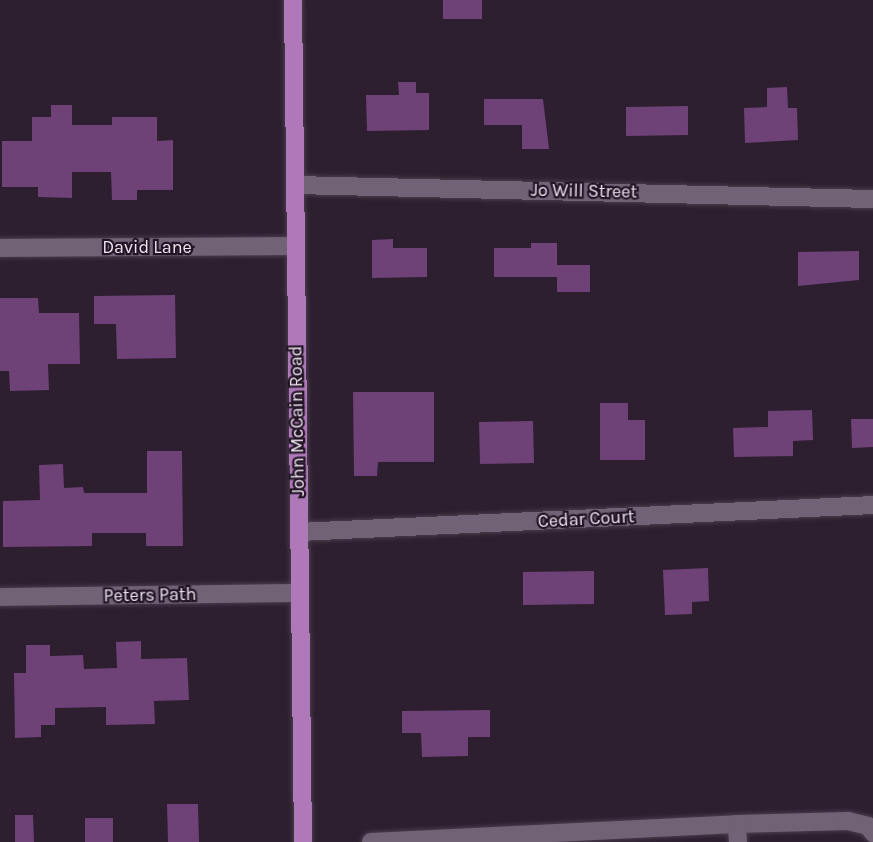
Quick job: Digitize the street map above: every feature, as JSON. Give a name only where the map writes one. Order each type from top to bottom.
[{"type":"main road","name":"John McCain Road","points":[[293,0],[294,246],[303,842]]},
{"type":"street","name":"Jo Will Street","points":[[295,185],[873,199]]},
{"type":"street","name":"David Lane","points":[[0,248],[294,246]]},
{"type":"street","name":"Cedar Court","points":[[299,532],[873,505]]},
{"type":"street","name":"Peters Path","points":[[0,597],[300,593]]},
{"type":"street","points":[[372,842],[738,833],[848,821],[868,826],[873,833]]},
{"type":"building","points":[[443,0],[482,0],[482,19],[443,19]]},
{"type":"building","points":[[398,82],[416,82],[416,93],[429,93],[429,130],[367,131],[366,95],[399,95]]},
{"type":"building","points":[[787,87],[788,108],[797,108],[798,140],[745,143],[744,108],[767,107],[767,88]]},
{"type":"building","points":[[484,99],[543,99],[549,149],[522,149],[522,125],[484,125]]},
{"type":"building","points":[[51,105],[72,105],[72,125],[112,125],[112,117],[157,117],[157,141],[173,140],[173,190],[137,190],[137,200],[112,200],[111,172],[72,172],[72,198],[38,197],[38,187],[2,187],[2,141],[32,141],[32,117],[51,117]]},
{"type":"building","points":[[688,106],[688,135],[626,136],[626,107]]},
{"type":"building","points":[[393,239],[393,248],[427,248],[427,277],[372,278],[372,240]]},
{"type":"building","points":[[531,243],[557,243],[557,277],[494,277],[494,248],[531,248]]},
{"type":"building","points":[[859,251],[859,280],[798,286],[798,252]]},
{"type":"building","points":[[557,265],[590,265],[590,292],[557,292]]},
{"type":"building","points":[[175,295],[176,358],[117,359],[116,324],[94,324],[94,296]]},
{"type":"building","points":[[0,298],[38,298],[39,313],[79,313],[80,364],[48,364],[49,390],[10,391],[9,371],[0,371]]},
{"type":"building","points":[[353,392],[434,392],[434,462],[378,462],[377,476],[354,476]]},
{"type":"building","points":[[600,403],[628,403],[628,420],[645,420],[645,460],[600,460]]},
{"type":"building","points":[[812,410],[813,440],[793,441],[793,456],[734,457],[733,428],[768,427],[768,411]]},
{"type":"building","points":[[851,419],[873,419],[873,447],[852,448]]},
{"type":"building","points":[[533,421],[534,463],[480,464],[479,422]]},
{"type":"building","points":[[147,451],[182,451],[183,546],[146,546],[146,533],[92,533],[92,546],[3,547],[3,501],[40,500],[39,465],[63,464],[64,488],[83,487],[84,493],[147,493]]},
{"type":"building","points":[[708,568],[709,601],[692,602],[692,614],[665,615],[663,570]]},
{"type":"building","points":[[594,571],[594,604],[523,605],[523,572]]},
{"type":"building","points":[[141,641],[141,659],[187,658],[189,700],[154,701],[155,724],[106,725],[106,707],[55,708],[55,725],[41,725],[41,737],[15,738],[14,673],[26,673],[26,645],[50,645],[50,656],[83,655],[84,669],[117,668],[116,642]]},
{"type":"building","points":[[490,710],[490,737],[468,737],[468,756],[422,757],[421,733],[402,733],[402,711]]},
{"type":"building","points":[[167,804],[198,804],[199,842],[168,842]]},
{"type":"building","points":[[15,815],[33,815],[34,842],[15,842]]},
{"type":"building","points":[[85,818],[113,818],[113,842],[85,842]]}]
